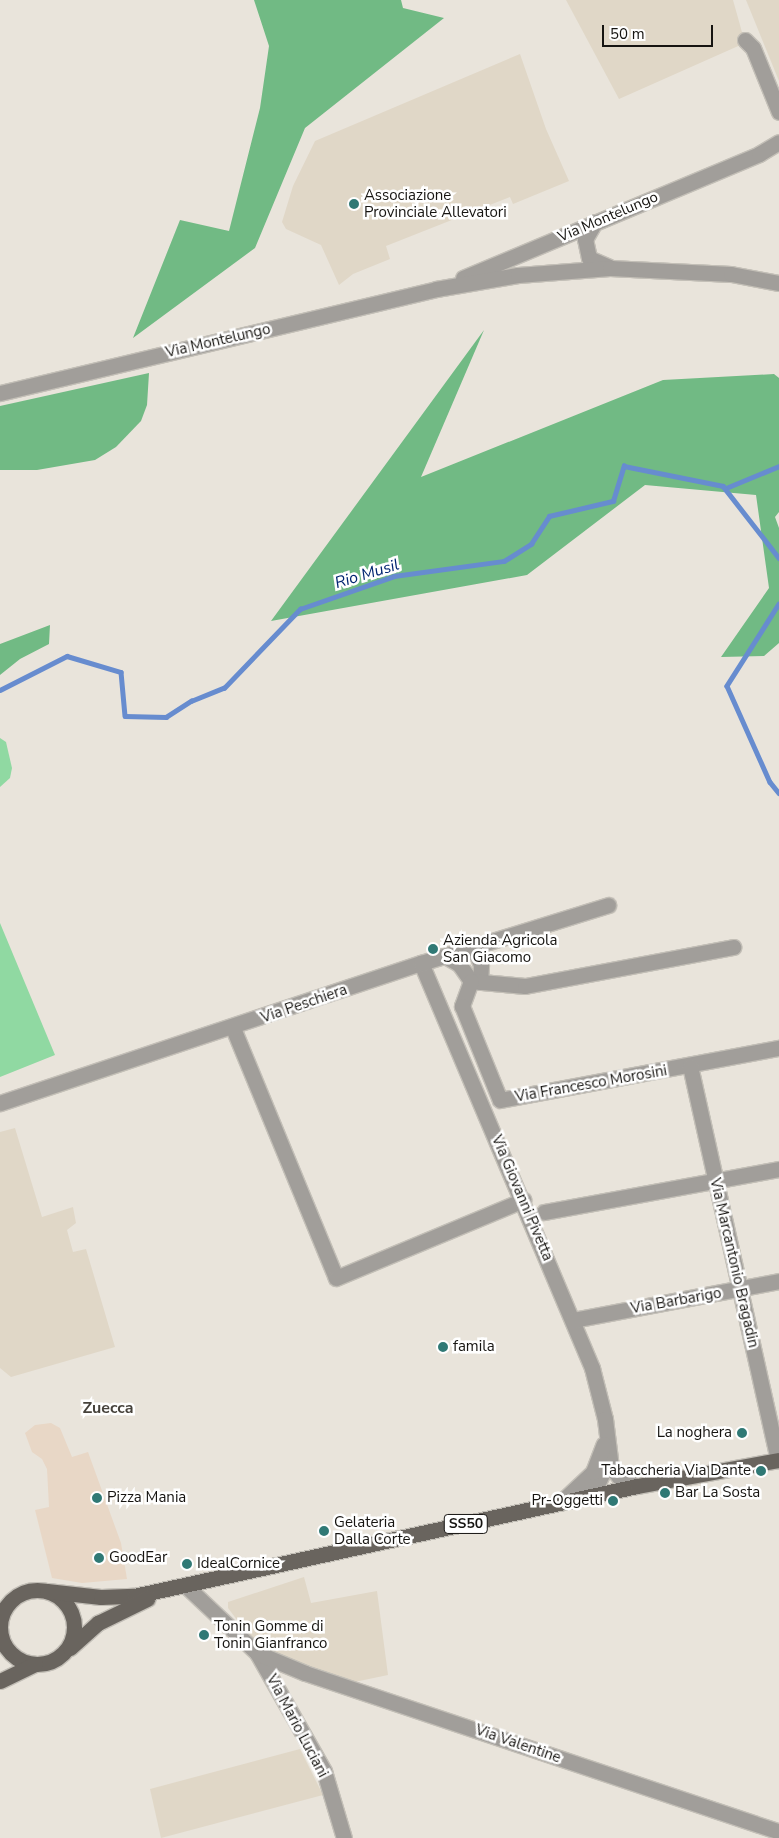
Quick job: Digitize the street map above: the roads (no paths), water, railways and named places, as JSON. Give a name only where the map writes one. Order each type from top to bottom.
[{"type":"main road","name":"SS50","points":[[186,1586],[637,1486],[778,1460]]},
{"type":"main road","points":[[0,1595],[47,1591],[118,1598],[186,1586]]},
{"type":"main road","points":[[0,1681],[35,1664],[59,1657],[116,1613],[186,1586]]},
{"type":"main road","points":[[47,1591],[66,1604],[75,1626],[71,1643],[59,1657]]},
{"type":"main road","points":[[24,1592],[6,1607],[1,1637],[11,1654],[35,1664]]},
{"type":"street","points":[[745,40],[753,48],[779,112]]},
{"type":"street","name":"Via Montelungo","points":[[436,289],[759,154],[779,142]]},
{"type":"street","points":[[595,222],[585,238],[589,258],[610,268]]},
{"type":"street","name":"Via Montelungo","points":[[0,393],[436,289],[518,275],[610,268],[731,274],[779,283]]},
{"type":"street","name":"Via Peschiera","points":[[0,1103],[234,1028],[422,963],[608,905]]},
{"type":"street","points":[[445,956],[459,964],[475,981],[525,986],[733,947]]},
{"type":"street","points":[[467,949],[477,956],[481,966],[475,981]]},
{"type":"street","name":"Via Giovanni Pivetta","points":[[422,963],[598,1385],[608,1461]]},
{"type":"street","name":"Via Francesco Morosini","points":[[475,981],[462,1006],[500,1100],[779,1048]]},
{"type":"street","points":[[234,1028],[336,1278],[522,1200]]},
{"type":"street","name":"Via Marcantonio Bragadin","points":[[690,1066],[715,1180],[742,1289],[778,1460]]},
{"type":"street","points":[[544,1212],[779,1169]]},
{"type":"street","name":"Via Barbarigo","points":[[572,1320],[742,1289],[779,1280]]},
{"type":"street","name":"Via Giovanni Pivetta","points":[[560,1503],[593,1472],[606,1438]]},
{"type":"street","points":[[608,1461],[619,1477],[637,1486]]},
{"type":"street","points":[[578,1499],[596,1487],[608,1461]]},
{"type":"street","name":"Via Mario Luciani","points":[[186,1586],[257,1653],[324,1771],[344,1838]]},
{"type":"street","name":"Via Valentine","points":[[257,1653],[306,1673],[779,1832]]},
{"type":"waterway","name":"Rio Musil","points":[[0,690],[67,656],[121,672],[125,716],[166,717],[191,701],[224,688],[300,609],[394,576],[504,561],[531,544],[549,516],[613,501],[624,466],[723,486],[779,558]]},
{"type":"waterway","points":[[726,488],[779,466]]},
{"type":"waterway","name":"Rio Musil","points":[[779,604],[727,686],[770,782],[779,793]]},
{"type":"place","name":"Associazione Provinciale Allevatori","points":[[354,204]]},
{"type":"place","name":"Azienda Agricola San Giacomo","points":[[433,949]]},
{"type":"place","name":"famila","points":[[443,1347]]},
{"type":"place","name":"La noghera","points":[[742,1433]]},
{"type":"place","name":"Tabaccheria Via Dante","points":[[761,1471]]},
{"type":"place","name":"Bar La Sosta","points":[[665,1493]]},
{"type":"place","name":"Pizza Mania","points":[[97,1498]]},
{"type":"place","name":"Pr-Oggetti","points":[[613,1501]]},
{"type":"place","name":"Gelateria Dalla Corte","points":[[324,1531]]},
{"type":"place","name":"GoodEar","points":[[99,1558]]},
{"type":"place","name":"IdealCornice","points":[[187,1564]]},
{"type":"place","name":"Tonin Gomme di Tonin Gianfranco","points":[[204,1635]]},
{"type":"district","name":"Zuecca","points":[[108,1408]]}]
